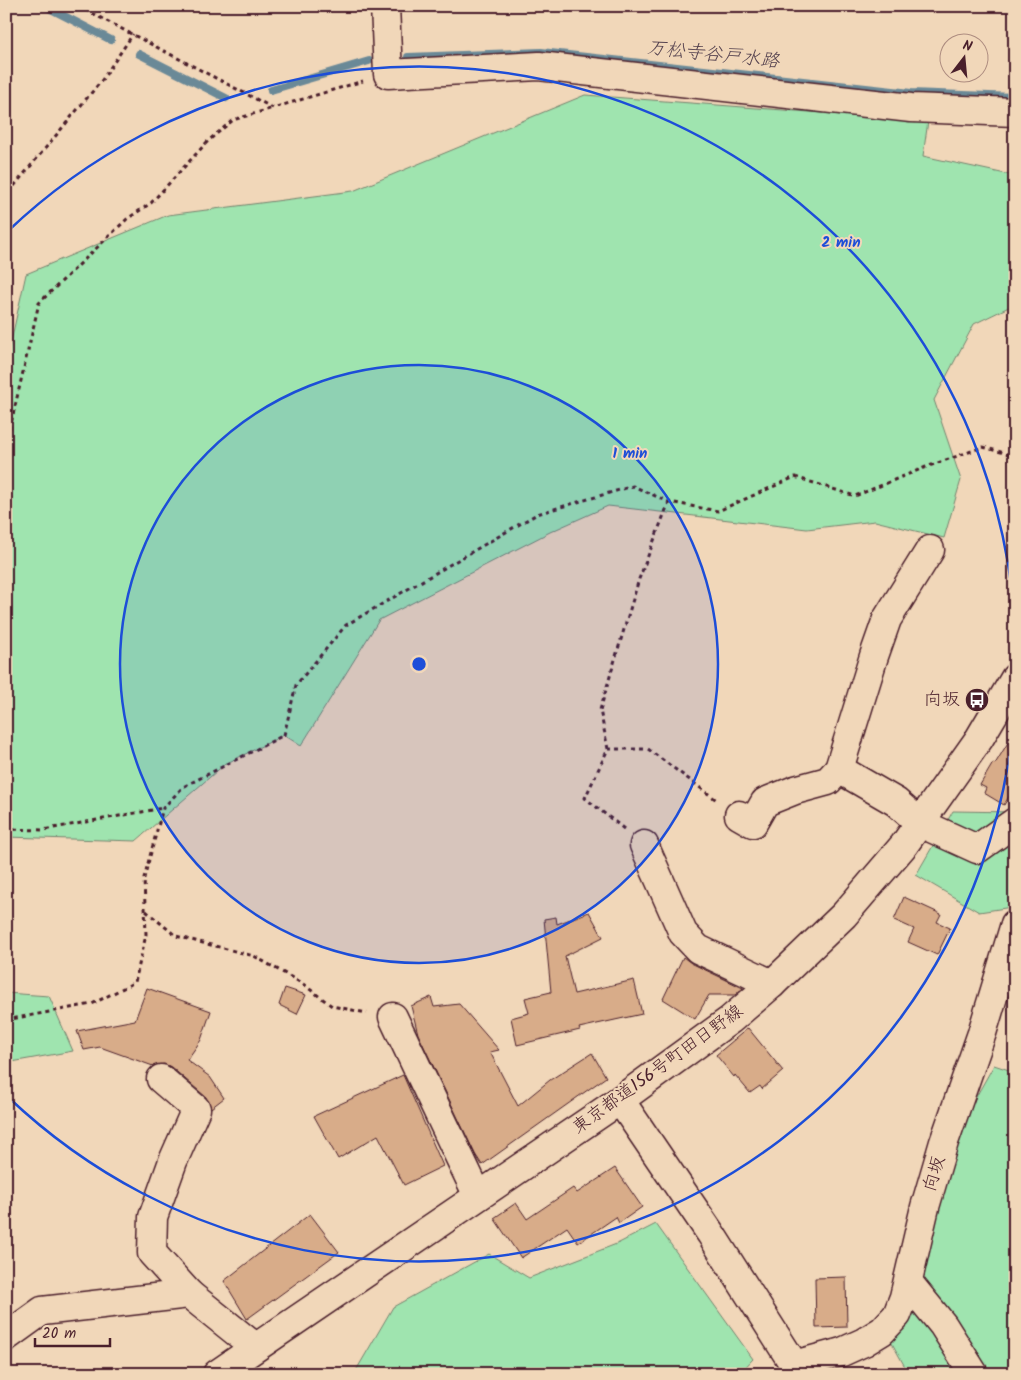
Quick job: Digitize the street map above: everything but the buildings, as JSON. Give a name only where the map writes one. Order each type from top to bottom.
[{"type":"main road","points":[[385,6],[388,74],[539,66],[911,108],[1015,112]]},
{"type":"main road","points":[[739,815],[753,823],[765,802],[795,790],[828,782],[839,769],[874,656],[888,619],[930,550]]},
{"type":"main road","name":"東京都道156号町田日野線","points":[[217,1374],[620,1100],[730,1020],[772,984],[844,915],[920,823],[979,739],[1015,678]]},
{"type":"main road","points":[[839,769],[896,802],[920,823],[977,849],[1015,822]]},
{"type":"main road","points":[[644,845],[683,933],[698,949],[772,984]]},
{"type":"main road","name":"向坂","points":[[797,1370],[864,1342],[882,1330],[897,1315],[904,1297],[925,1207],[944,1142],[982,1033],[1015,924]]},
{"type":"main road","points":[[393,1017],[478,1196]]},
{"type":"main road","points":[[160,1079],[196,1109],[173,1160],[153,1217],[152,1253],[189,1294],[255,1347]]},
{"type":"main road","points":[[620,1100],[711,1234],[797,1370]]},
{"type":"main road","points":[[908,1282],[943,1325],[974,1374]]},
{"type":"main road","points":[[6,1337],[42,1311],[189,1294]]},
{"type":"path","points":[[78,6],[273,108]]},
{"type":"path","points":[[14,186],[102,80],[133,34]]},
{"type":"path","points":[[6,445],[39,303],[127,219],[151,203],[208,141],[233,120],[388,74]]},
{"type":"path","points":[[6,1020],[92,1004],[135,982],[146,936],[144,878],[163,808],[183,787],[284,735],[296,685],[346,625],[537,514],[633,486],[669,502],[718,511],[795,477],[855,496],[926,466],[983,447],[1015,456]]},
{"type":"path","points":[[644,845],[584,798],[608,749],[600,710],[639,579],[669,502]]},
{"type":"path","points":[[608,749],[648,749],[710,796],[739,815]]},
{"type":"path","points":[[6,829],[43,830],[163,808]]},
{"type":"path","points":[[145,911],[176,936],[254,956],[303,984],[332,1006],[393,1017]]},
{"type":"green space","points":[[585,95],[928,121],[923,156],[1015,176],[1015,304],[974,324],[934,400],[961,480],[944,538],[875,521],[807,529],[608,506],[550,532],[379,620],[301,746],[284,735],[225,764],[136,841],[6,837],[6,364],[26,274],[168,215],[353,191]]},
{"type":"green space","points":[[953,811],[1015,812],[1015,908],[979,912],[916,875]]},
{"type":"green space","points":[[6,993],[49,996],[73,1051],[6,1063]]},
{"type":"green space","points":[[994,1065],[1015,1072],[1015,1374],[974,1374],[899,1268],[920,1174],[968,1111]]},
{"type":"green space","points":[[656,1224],[753,1359],[739,1374],[354,1374],[393,1307],[489,1254],[529,1278],[619,1243]]},
{"type":"green space","points":[[912,1294],[967,1374],[909,1374],[888,1336]]},
{"type":"waterway","name":"万松寺谷戸水路","points":[[45,6],[111,40]]},
{"type":"waterway","name":"万松寺谷戸水路","points":[[408,57],[541,52],[911,93],[1015,97]]},
{"type":"waterway","name":"万松寺谷戸水路","points":[[139,54],[226,98]]},
{"type":"waterway","name":"万松寺谷戸水路","points":[[271,90],[369,61]]},
{"type":"place","name":"向坂","points":[[977,700]]}]
